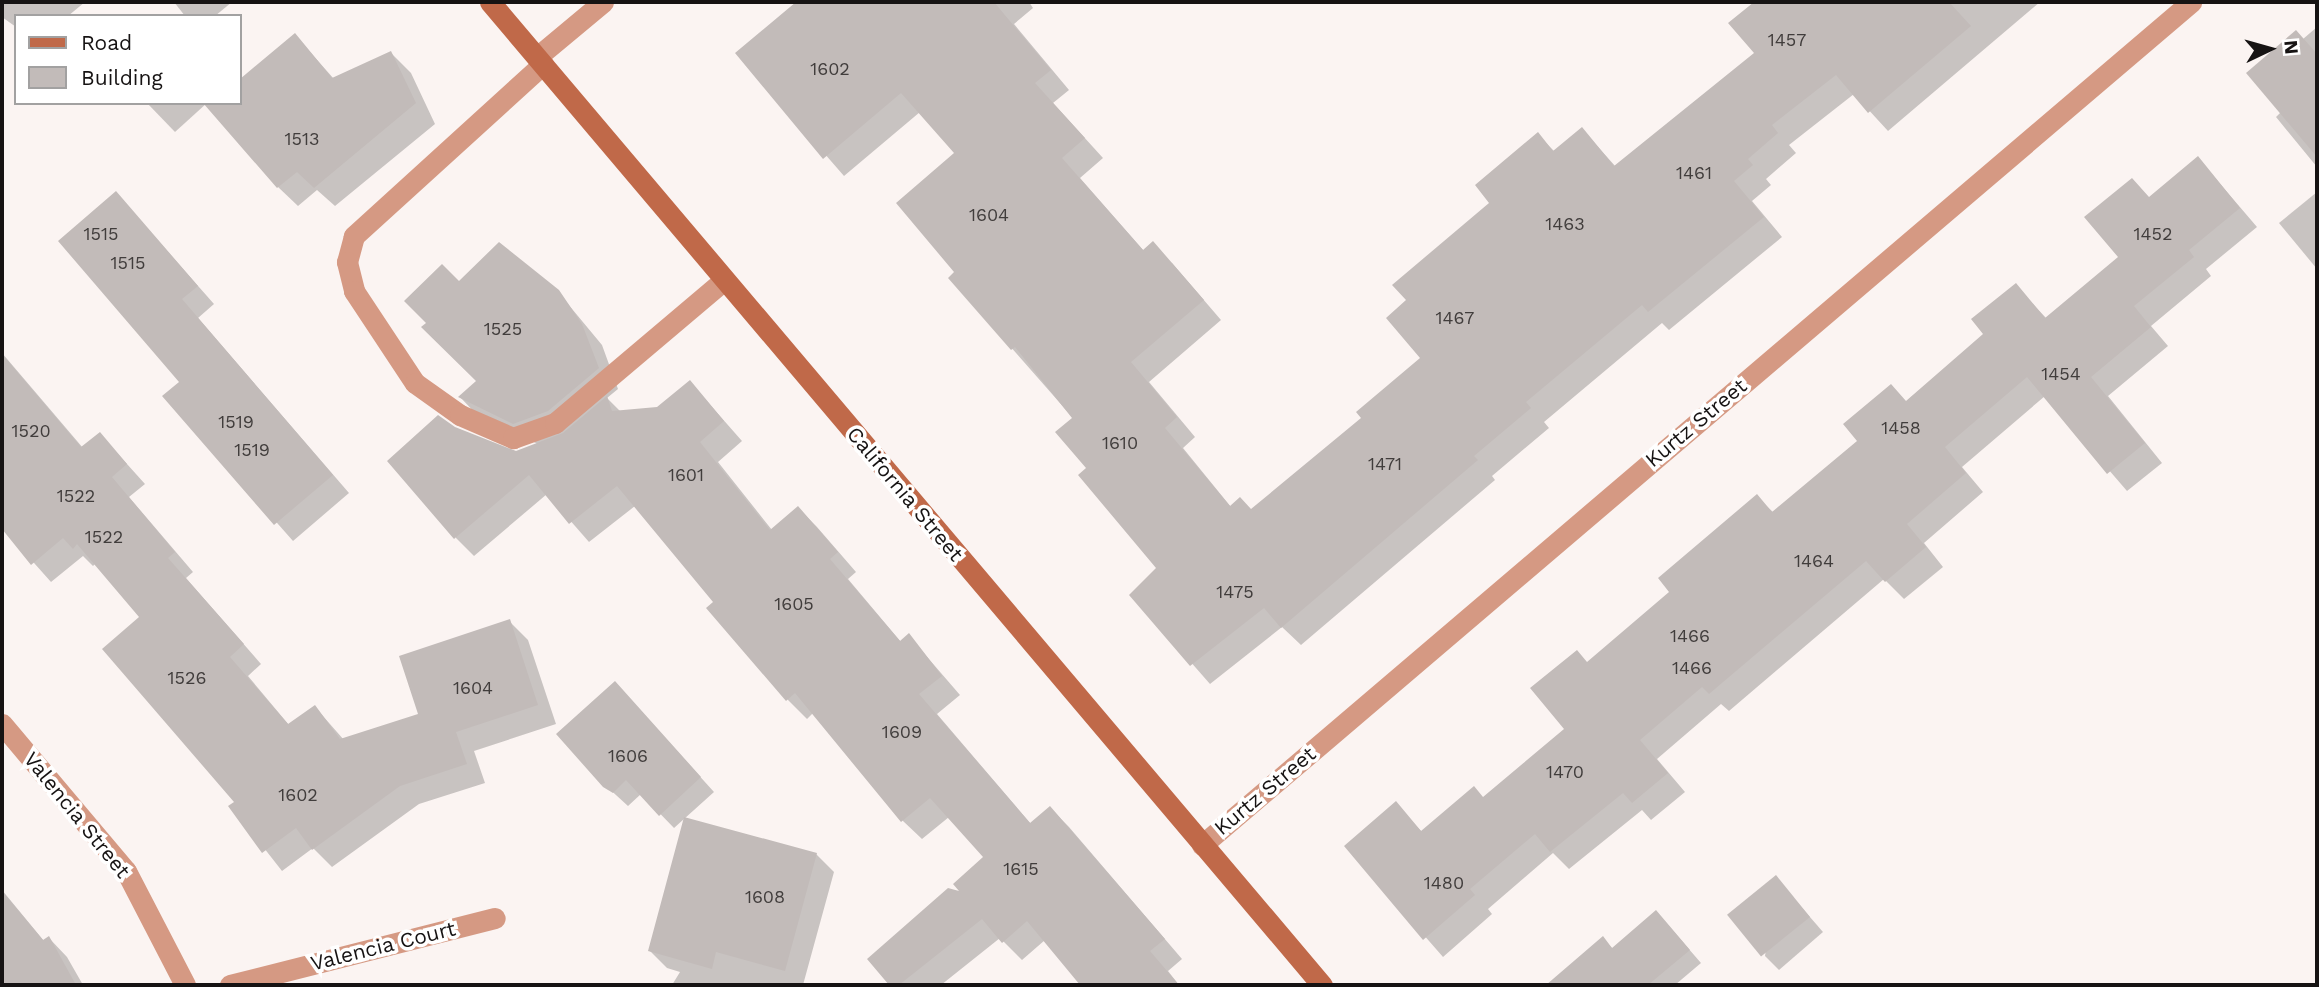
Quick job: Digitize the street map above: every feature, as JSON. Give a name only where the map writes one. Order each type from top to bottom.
[{"type":"main road","name":"California Street","points":[[490,2],[1322,985]]},
{"type":"street","points":[[603,2],[354,236],[348,262],[354,291],[415,383],[460,415],[513,438],[555,423],[724,280]]},
{"type":"street","name":"Kurtz Street","points":[[1202,845],[2191,2]]},
{"type":"street","name":"Valencia Street","points":[[2,724],[126,871],[185,985]]},
{"type":"street","name":"Valencia Court","points":[[230,985],[495,918]]},
{"type":"building","points":[[796,2],[994,2],[1051,70],[1035,83],[1085,138],[1062,158],[1143,250],[1153,241],[1204,300],[1131,362],[1177,417],[1165,428],[1230,506],[1240,497],[1251,509],[1361,418],[1356,412],[1420,358],[1386,318],[1406,300],[1392,285],[1489,203],[1475,185],[1538,132],[1553,151],[1582,127],[1614,166],[1754,53],[1728,23],[1754,2],[1949,2],[1971,26],[1868,113],[1836,75],[1772,125],[1778,133],[1748,159],[1753,165],[1734,181],[1764,217],[1648,312],[1642,305],[1526,402],[1531,408],[1474,456],[1478,460],[1281,628],[1264,608],[1190,666],[1129,595],[1156,568],[1078,475],[1086,468],[1055,432],[1072,418],[1015,347],[1011,350],[948,278],[954,272],[896,203],[954,153],[901,93],[823,159],[735,53]]},
{"type":"building","points":[[2296,30],[2317,54],[2317,157],[2246,73]]},
{"type":"building","points":[[295,33],[332,78],[391,51],[416,103],[314,188],[297,172],[277,188],[205,105],[242,105],[242,77]]},
{"type":"building","points":[[2198,156],[2240,208],[2189,250],[2194,257],[2134,306],[2151,327],[2091,377],[2145,443],[2107,474],[2027,377],[1945,447],[1966,473],[1907,524],[1926,547],[1885,582],[1866,561],[1709,694],[1702,687],[1640,740],[1668,773],[1632,803],[1623,793],[1550,852],[1535,834],[1470,889],[1475,895],[1423,940],[1344,846],[1396,801],[1421,831],[1474,786],[1483,797],[1564,729],[1530,688],[1577,650],[1587,662],[1669,592],[1658,578],[1757,494],[1772,512],[1857,441],[1843,424],[1891,384],[1906,401],[1983,334],[1971,319],[2016,283],[2045,318],[2118,257],[2084,217],[2132,178],[2149,197]]},
{"type":"building","points":[[116,191],[198,286],[182,299],[333,475],[274,525],[162,396],[179,382],[58,241]]},
{"type":"building","points":[[499,242],[559,290],[582,324],[599,368],[548,411],[513,424],[458,397],[476,381],[421,327],[426,323],[404,301],[442,264],[459,281]]},
{"type":"building","points":[[2,354],[81,447],[100,432],[127,464],[112,477],[175,552],[168,558],[244,644],[230,657],[288,724],[315,705],[340,739],[418,714],[399,656],[510,619],[538,705],[456,732],[467,764],[400,786],[312,850],[296,828],[262,853],[228,806],[234,802],[102,649],[139,617],[77,544],[73,549],[63,538],[31,565],[2,529]]},
{"type":"building","points":[[690,380],[724,421],[700,442],[770,530],[798,506],[838,552],[830,559],[900,641],[909,633],[942,676],[919,694],[1030,823],[1050,806],[1165,939],[1150,951],[1179,985],[1080,985],[1027,921],[1002,943],[982,919],[899,985],[889,985],[867,959],[948,888],[959,891],[953,884],[983,857],[930,798],[901,822],[795,693],[786,701],[706,608],[713,602],[617,486],[569,524],[529,475],[454,539],[387,461],[438,415],[455,427],[516,451],[563,433],[607,396],[612,411],[657,407]]},
{"type":"building","points":[[615,681],[701,777],[659,816],[626,780],[613,793],[603,787],[556,734]]},
{"type":"building","points":[[684,817],[817,853],[785,971],[716,952],[712,969],[648,951]]},
{"type":"building","points":[[1776,875],[1810,917],[1761,957],[1727,915]]},
{"type":"building","points":[[2,891],[43,940],[49,936],[76,985],[2,985]]},
{"type":"building","points":[[1656,910],[1690,950],[1648,985],[1546,985],[1603,936],[1612,948]]}]
